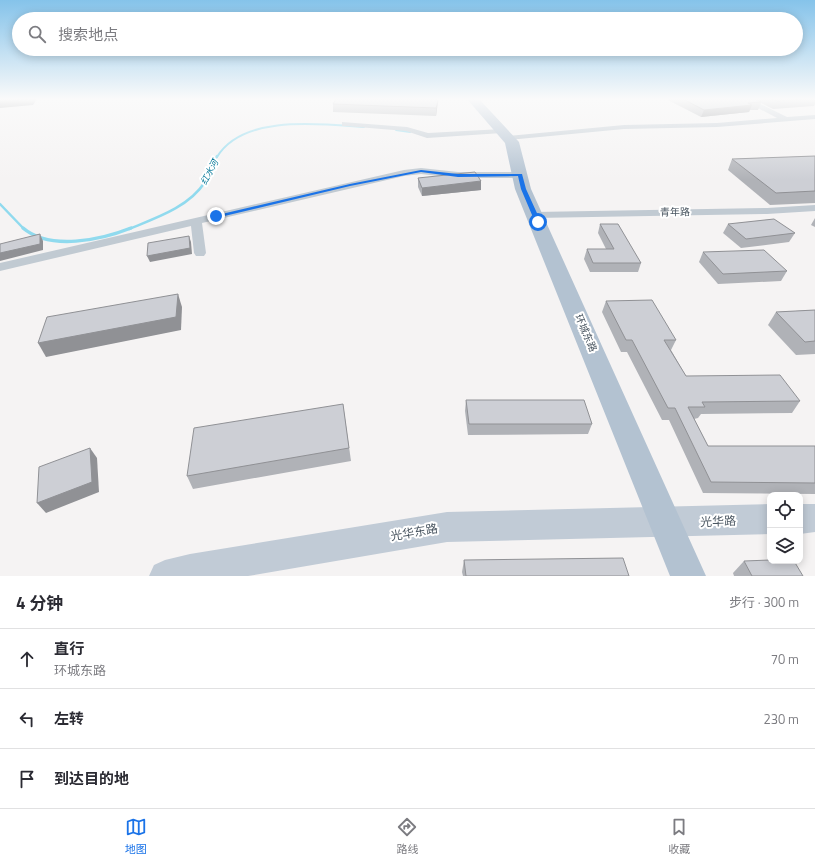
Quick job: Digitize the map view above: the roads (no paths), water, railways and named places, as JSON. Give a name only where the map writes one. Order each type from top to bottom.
[{"type":"main road","name":"环城东路","points":[[498,126],[512,142],[524,189],[667,523],[688,576]]},
{"type":"main road","points":[[803,519],[815,518]]},
{"type":"main road","name":"光华路","points":[[667,523],[767,520]]},
{"type":"main road","name":"光华东路","points":[[165,576],[190,570],[448,527],[667,523]]},
{"type":"street","points":[[368,126],[407,129],[427,136],[676,126]]},
{"type":"street","points":[[0,267],[404,173],[421,171],[458,175],[520,175]]},
{"type":"street","name":"青年路","points":[[535,215],[767,211],[815,208]]},
{"type":"street","points":[[196,221],[200,253]]},
{"type":"waterway","name":"红水河","points":[[217,157],[229,143],[245,134],[264,128],[278,126]]},
{"type":"waterway","name":"红水河","points":[[350,126],[364,127]]},
{"type":"waterway","name":"红水河","points":[[396,130],[410,132]]},
{"type":"waterway","name":"红水河","points":[[129,229],[171,211],[190,198],[205,182],[217,156]]},
{"type":"waterway","name":"红水河","points":[[0,204],[23,228]]},
{"type":"waterway","name":"红水河","points":[[23,228],[34,235],[47,239],[76,241],[105,236],[131,228]]}]
